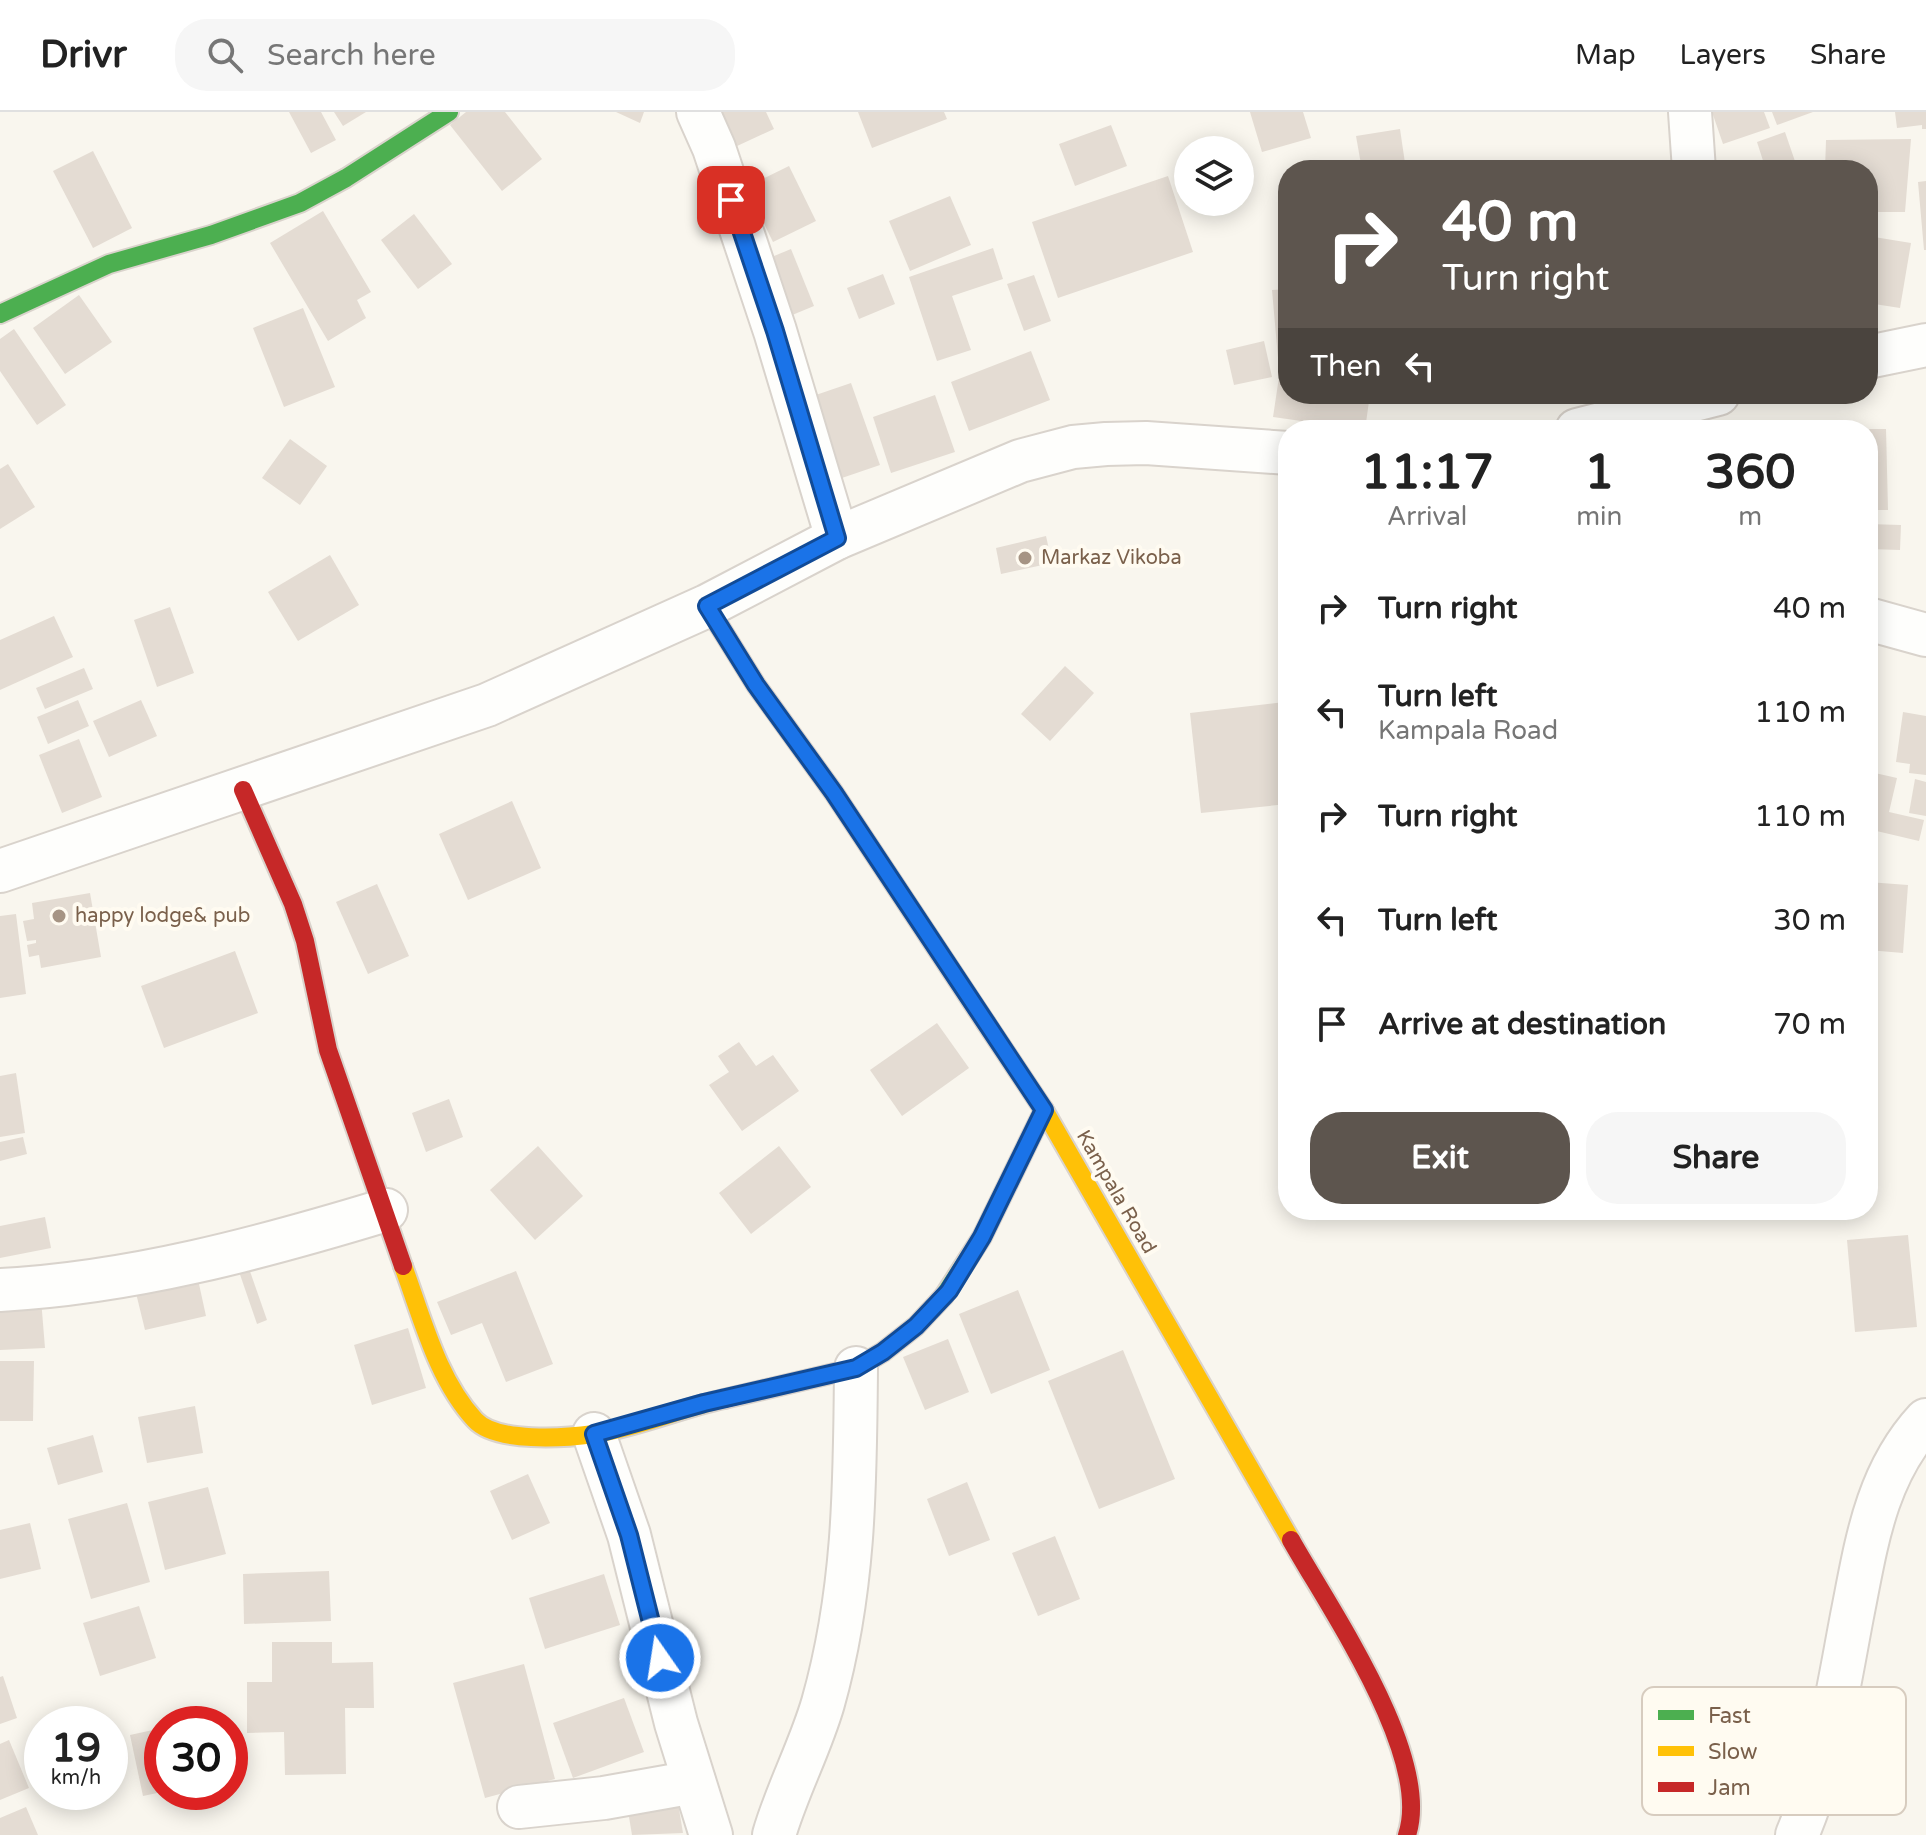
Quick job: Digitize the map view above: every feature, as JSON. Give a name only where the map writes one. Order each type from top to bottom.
[{"type":"street","points":[[0,314],[109,264],[211,235],[300,203],[346,178],[449,112]]},
{"type":"street","points":[[698,112],[714,148],[775,331],[837,538]]},
{"type":"street","points":[[1690,112],[1693,160]]},
{"type":"street","points":[[1878,355],[1926,345]]},
{"type":"street","points":[[1616,420],[1679,404]]},
{"type":"street","points":[[0,871],[487,705],[707,606],[837,538],[1020,461],[1073,447],[1146,443],[1278,452]]},
{"type":"street","name":"Kampala Road","points":[[707,606],[756,685],[834,793],[1044,1110],[1369,1677],[1403,1752],[1418,1832]]},
{"type":"street","points":[[1878,622],[1926,635]]},
{"type":"street","points":[[243,790],[293,904],[305,941],[328,1050],[432,1347],[455,1393],[477,1423],[503,1434],[529,1437],[594,1434],[704,1403],[856,1368],[883,1352],[916,1326],[949,1291],[982,1237],[1044,1110]]},
{"type":"street","points":[[0,1290],[83,1281],[191,1261],[312,1232],[386,1210]]},
{"type":"street","points":[[774,1835],[822,1706],[844,1611],[854,1530],[856,1368]]},
{"type":"street","points":[[1837,1687],[1864,1549],[1881,1490],[1895,1460],[1926,1420]]},
{"type":"street","points":[[594,1434],[629,1535],[676,1723],[711,1835]]},
{"type":"street","points":[[519,1807],[604,1798],[694,1782]]},
{"type":"street","points":[[1797,1835],[1804,1815]]},
{"type":"building","points":[[289,112],[321,112],[336,140],[311,153]]},
{"type":"building","points":[[334,112],[366,112],[343,126]]},
{"type":"building","points":[[466,112],[505,112],[542,159],[502,191],[450,125]]},
{"type":"building","points":[[616,112],[644,112],[640,123]]},
{"type":"building","points":[[703,112],[766,112],[774,129],[722,153]]},
{"type":"building","points":[[858,112],[944,112],[947,119],[872,148]]},
{"type":"building","points":[[1250,112],[1303,112],[1311,138],[1262,152]]},
{"type":"building","points":[[1712,112],[1764,112],[1770,128],[1723,144]]},
{"type":"building","points":[[1772,112],[1813,112],[1777,125]]},
{"type":"building","points":[[1895,112],[1926,112],[1926,129],[1922,129],[1922,125],[1897,128]]},
{"type":"building","points":[[1111,125],[1127,166],[1075,186],[1059,144]]},
{"type":"building","points":[[1400,129],[1405,160],[1360,160],[1356,136]]},
{"type":"building","points":[[1785,132],[1795,160],[1763,160],[1757,142]]},
{"type":"building","points":[[1911,139],[1905,212],[1878,212],[1878,160],[1825,160],[1826,140]]},
{"type":"building","points":[[93,151],[132,228],[93,248],[53,171]]},
{"type":"building","points":[[789,166],[816,221],[773,242],[746,187]]},
{"type":"building","points":[[1168,176],[1174,194],[1174,216],[1181,216],[1193,252],[1058,298],[1032,222]]},
{"type":"building","points":[[1926,181],[1926,250],[1924,250],[1918,182]]},
{"type":"building","points":[[950,196],[971,245],[910,271],[889,221]]},
{"type":"building","points":[[323,211],[371,292],[357,300],[366,318],[328,341],[270,243]]},
{"type":"building","points":[[414,214],[452,264],[418,289],[381,240]]},
{"type":"building","points":[[1878,238],[1911,243],[1900,308],[1878,305]]},
{"type":"building","points":[[993,248],[1003,279],[952,296],[971,350],[937,361],[909,277]]},
{"type":"building","points":[[791,249],[814,306],[785,318],[762,261]]},
{"type":"building","points":[[883,274],[895,304],[859,319],[847,288]]},
{"type":"building","points":[[1034,275],[1051,321],[1024,331],[1007,284]]},
{"type":"building","points":[[1272,290],[1278,290],[1278,358]]},
{"type":"building","points":[[79,295],[112,342],[65,374],[33,328]]},
{"type":"building","points":[[303,308],[335,387],[284,407],[253,328]]},
{"type":"building","points":[[14,329],[66,405],[37,425],[0,371],[0,339]]},
{"type":"building","points":[[1264,341],[1272,377],[1234,385],[1226,350]]},
{"type":"building","points":[[1031,351],[1050,400],[969,431],[951,382]]},
{"type":"building","points":[[851,383],[880,465],[836,480],[807,398]]},
{"type":"building","points":[[1278,384],[1278,404],[1369,404],[1366,420],[1273,417]]},
{"type":"building","points":[[935,395],[955,452],[891,473],[873,417]]},
{"type":"building","points":[[1878,429],[1886,429],[1888,510],[1878,510]]},
{"type":"building","points":[[290,439],[327,466],[300,505],[262,478]]},
{"type":"building","points":[[8,464],[35,507],[0,529],[0,469]]},
{"type":"building","points":[[1878,524],[1901,525],[1900,550],[1878,549]]},
{"type":"building","points":[[1046,536],[1052,563],[1001,574],[996,548]]},
{"type":"building","points":[[330,555],[359,605],[298,641],[268,592]]},
{"type":"building","points":[[170,607],[194,673],[157,687],[134,620]]},
{"type":"building","points":[[54,616],[73,657],[0,690],[0,640]]},
{"type":"building","points":[[1065,666],[1094,693],[1050,741],[1021,714]]},
{"type":"building","points":[[84,668],[93,689],[45,709],[36,688]]},
{"type":"building","points":[[78,700],[89,726],[48,744],[37,717]]},
{"type":"building","points":[[141,700],[157,736],[109,757],[93,721]]},
{"type":"building","points":[[1278,703],[1278,805],[1201,813],[1190,713]]},
{"type":"building","points":[[1903,712],[1926,716],[1926,775],[1909,773],[1910,764],[1896,762]]},
{"type":"building","points":[[79,739],[102,797],[62,813],[39,755]]},
{"type":"building","points":[[1878,774],[1897,778],[1889,812],[1924,820],[1919,841],[1878,831]]},
{"type":"building","points":[[1915,779],[1926,782],[1926,816],[1909,813]]},
{"type":"building","points":[[512,801],[541,868],[468,900],[439,834]]},
{"type":"building","points":[[1878,883],[1908,885],[1903,953],[1878,951]]},
{"type":"building","points":[[377,884],[409,956],[368,974],[336,902]]},
{"type":"building","points":[[90,893],[101,957],[41,968],[39,955],[29,957],[27,945],[36,943],[36,940],[27,941],[23,921],[34,919],[32,903]]},
{"type":"building","points":[[16,914],[26,994],[0,998],[0,916]]},
{"type":"building","points":[[235,951],[258,1013],[164,1048],[141,986]]},
{"type":"building","points":[[937,1023],[969,1068],[902,1116],[870,1070]]},
{"type":"building","points":[[739,1042],[756,1066],[773,1055],[799,1091],[742,1131],[709,1085],[729,1072],[718,1056]]},
{"type":"building","points":[[16,1073],[25,1133],[0,1137],[0,1076]]},
{"type":"building","points":[[449,1099],[463,1137],[426,1152],[412,1113]]},
{"type":"building","points":[[23,1137],[27,1154],[0,1161],[0,1142]]},
{"type":"building","points":[[538,1146],[583,1196],[535,1240],[490,1190]]},
{"type":"building","points":[[779,1146],[811,1187],[751,1234],[719,1193]]},
{"type":"building","points":[[45,1217],[51,1248],[0,1258],[0,1226]]},
{"type":"building","points":[[1908,1235],[1917,1327],[1855,1332],[1847,1240]]},
{"type":"building","points":[[245,1257],[267,1320],[257,1324],[235,1260]]},
{"type":"building","points":[[516,1271],[553,1364],[506,1382],[482,1323],[451,1335],[437,1302]]},
{"type":"building","points":[[197,1275],[206,1316],[145,1330],[135,1289]]},
{"type":"building","points":[[1018,1290],[1050,1370],[991,1394],[959,1314]]},
{"type":"building","points":[[41,1299],[45,1348],[0,1350],[0,1301]]},
{"type":"building","points":[[408,1328],[426,1388],[372,1405],[354,1345]]},
{"type":"building","points":[[948,1339],[969,1392],[925,1410],[903,1357]]},
{"type":"building","points":[[1123,1350],[1175,1479],[1099,1509],[1048,1381]]},
{"type":"building","points":[[0,1361],[34,1361],[33,1421],[0,1421]]},
{"type":"building","points":[[195,1406],[203,1453],[147,1463],[138,1417]]},
{"type":"building","points":[[93,1435],[103,1472],[58,1485],[47,1448]]},
{"type":"building","points":[[528,1474],[550,1523],[512,1540],[490,1491]]},
{"type":"building","points":[[967,1482],[990,1540],[949,1556],[927,1499]]},
{"type":"building","points":[[208,1487],[226,1554],[165,1570],[148,1502]]},
{"type":"building","points":[[127,1503],[150,1582],[91,1599],[68,1519]]},
{"type":"building","points":[[30,1523],[41,1569],[0,1579],[0,1530]]},
{"type":"building","points":[[1055,1536],[1080,1599],[1038,1616],[1012,1553]]},
{"type":"building","points":[[329,1571],[331,1621],[244,1624],[243,1574]]},
{"type":"building","points":[[604,1574],[620,1625],[545,1649],[529,1598]]},
{"type":"building","points":[[139,1606],[156,1658],[100,1676],[83,1623]]},
{"type":"building","points":[[272,1642],[332,1642],[332,1663],[373,1662],[374,1708],[345,1708],[346,1774],[285,1775],[284,1732],[248,1733],[247,1682],[272,1682]]},
{"type":"building","points":[[524,1664],[555,1779],[485,1798],[453,1683]]},
{"type":"building","points":[[3,1676],[17,1718],[0,1724],[0,1677]]},
{"type":"building","points":[[624,1698],[644,1752],[573,1778],[553,1723]]},
{"type":"building","points":[[144,1732],[144,1796],[143,1796],[130,1735]]},
{"type":"building","points":[[9,1740],[24,1776],[24,1790],[0,1800],[0,1744]]},
{"type":"building","points":[[677,1797],[683,1833],[632,1835],[627,1805]]},
{"type":"building","points":[[24,1808],[38,1835],[0,1835],[0,1818]]},
{"type":"traffic: fast","points":[[0,314],[109,264],[211,235],[300,203],[346,178],[449,112]]},
{"type":"traffic: fast","points":[[944,1296],[982,1237],[1044,1110]]},
{"type":"traffic: slow","points":[[986,1023],[1044,1110],[1291,1540]]},
{"type":"traffic: slow","points":[[403,1266],[450,1386],[475,1420],[485,1427],[514,1436],[594,1434],[724,1399]]},
{"type":"traffic: jam","points":[[707,606],[756,685],[834,793],[986,1023]]},
{"type":"traffic: jam","points":[[243,790],[293,904],[305,941],[328,1050],[403,1266]]},
{"type":"traffic: jam","points":[[724,1399],[856,1368],[916,1326],[944,1296]]},
{"type":"traffic: jam","points":[[1291,1540],[1351,1643],[1392,1725],[1405,1766],[1411,1803],[1407,1835]]},
{"type":"place","name":"Markaz Vikoba","points":[[1025,558]]},
{"type":"place","name":"happy lodge& pub","points":[[59,916]]},
{"type":"route","points":[[660,1658],[629,1535],[594,1434],[704,1403],[856,1368],[883,1352],[916,1326],[949,1291],[982,1237],[1044,1110],[834,793],[756,685],[707,606],[837,538],[775,331],[731,200]]}]
